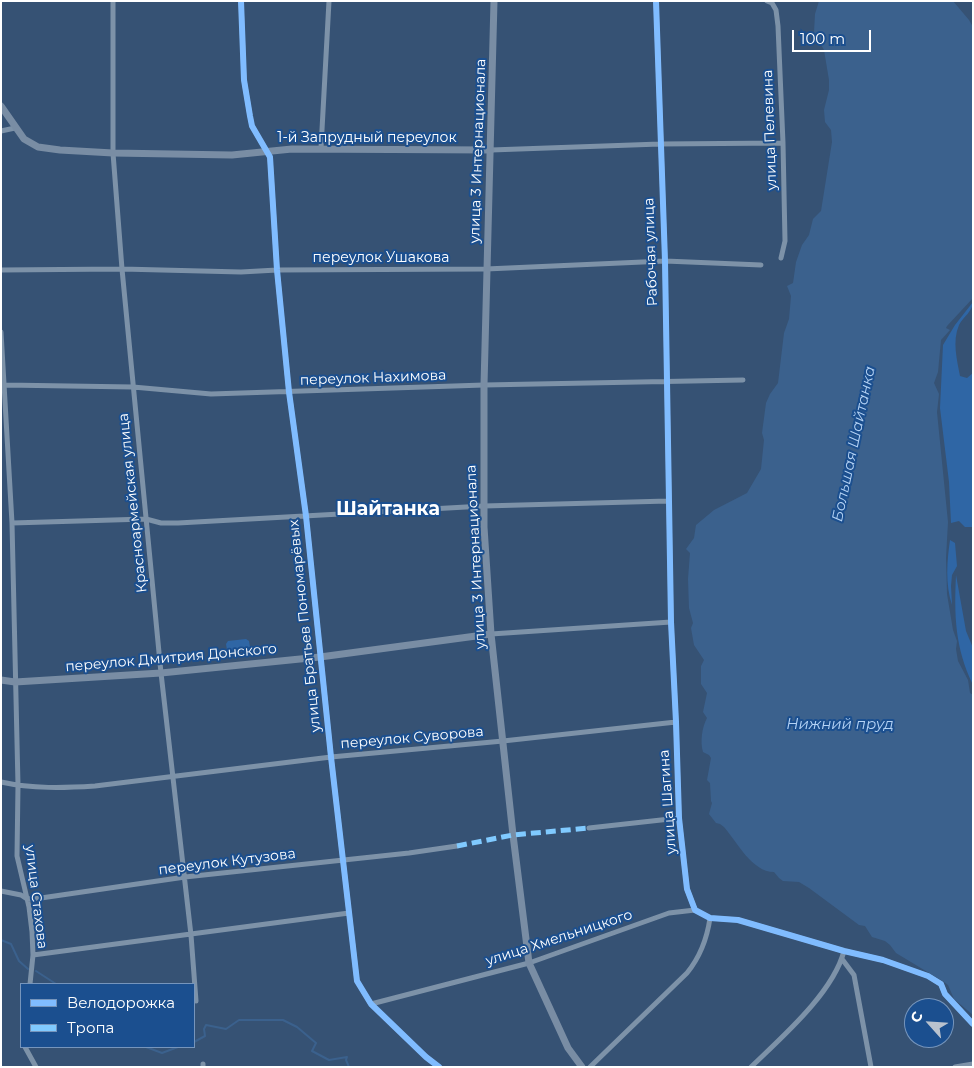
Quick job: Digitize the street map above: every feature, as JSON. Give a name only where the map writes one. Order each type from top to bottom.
[{"type":"street","name":"Красноармейская улица","points":[[112,1],[113,153],[122,269],[160,673],[192,934],[195,983]]},
{"type":"street","points":[[241,1],[244,80],[250,116],[252,126],[268,151]]},
{"type":"street","points":[[322,148],[330,1]]},
{"type":"street","name":"улица 3 Интернационала","points":[[494,1],[484,385],[484,506],[491,634],[530,962],[566,1044],[582,1067]]},
{"type":"street","name":"Рабочая улица","points":[[656,1],[665,261],[668,501]]},
{"type":"street","name":"улица Пелевина","points":[[769,2],[776,10],[778,26],[785,241],[781,258]]},
{"type":"street","name":"1-й Запрудный переулок","points":[[1,106],[24,139],[38,147],[113,153],[232,154],[322,148],[491,150],[660,144],[783,143]]},
{"type":"street","points":[[1,131],[15,128]]},
{"type":"street","name":"улица Братьев Пономарёвых","points":[[268,151],[289,392],[306,516],[357,981],[371,1004],[419,1051],[439,1067]]},
{"type":"street","name":"переулок Ушакова","points":[[1,270],[122,269],[241,272],[277,270],[486,269],[665,261],[762,265]]},
{"type":"street","name":"улица Стахова","points":[[1,332],[12,523],[18,785],[17,856],[28,899],[32,932],[33,955],[30,983]]},
{"type":"street","name":"переулок Нахимова","points":[[5,385],[133,388],[211,394],[252,394],[484,385],[743,380]]},
{"type":"street","points":[[12,523],[146,519],[161,523],[484,506],[668,501]]},
{"type":"street","name":"улица Шагина","points":[[668,501],[679,818],[688,889],[695,910]]},
{"type":"street","name":"переулок Дмитрия Донского","points":[[1,680],[15,682],[160,673],[320,657],[491,634],[671,622]]},
{"type":"street","name":"переулок Суворова","points":[[1,782],[59,788],[172,778],[331,757],[676,722]]},
{"type":"street","points":[[590,828],[679,818]]},
{"type":"street","name":"переулок Кутузова","points":[[1,891],[21,894],[28,899],[41,898],[185,877],[401,854],[458,846]]},
{"type":"street","points":[[695,910],[710,918],[738,920],[844,951],[883,960],[928,976],[941,984],[945,994],[973,1024]]},
{"type":"street","name":"улица Хмельницкого","points":[[371,1004],[530,962],[670,913],[695,910]]},
{"type":"street","points":[[33,955],[349,914]]},
{"type":"street","points":[[590,1067],[691,968],[703,948],[710,918]]},
{"type":"street","points":[[751,1067],[790,1029],[818,998],[839,968],[844,951]]},
{"type":"street","points":[[842,959],[854,975],[871,1067]]},
{"type":"street","name":"Красноармейская улица","points":[[195,984],[196,1001]]},
{"type":"street","points":[[26,1048],[36,1067]]},
{"type":"street","points":[[955,1067],[973,1064]]},
{"type":"shaded area","points":[[973,302],[973,305],[959,325],[955,344],[960,376],[967,378],[973,373],[973,527],[965,527],[959,521],[951,523],[949,482],[940,408],[943,345],[955,325]]},
{"type":"shaded area","points":[[950,540],[955,543],[957,566],[952,575],[952,605],[947,564]]},
{"type":"shaded area","points":[[956,575],[966,631],[973,648],[973,685],[962,658],[959,644],[955,604]]},
{"type":"shaded area","points":[[246,639],[249,641],[250,647],[248,651],[229,653],[226,644],[228,641]]},
{"type":"water","name":"Нижний пруд","points":[[819,1],[953,1],[973,27],[973,298],[946,328],[950,330],[941,340],[938,372],[934,383],[939,394],[937,412],[948,522],[947,594],[953,630],[957,641],[958,661],[968,680],[970,693],[973,695],[973,1015],[954,999],[948,985],[896,953],[885,941],[872,937],[865,926],[859,925],[799,882],[783,881],[774,872],[766,871],[752,862],[724,827],[716,823],[709,814],[712,803],[710,783],[707,780],[711,758],[703,752],[702,744],[703,730],[707,718],[703,712],[707,693],[701,684],[701,666],[704,660],[694,645],[691,628],[693,623],[689,608],[688,579],[690,553],[686,549],[694,538],[696,525],[714,510],[747,493],[761,469],[764,440],[762,433],[766,403],[778,383],[784,333],[789,319],[791,296],[787,286],[793,283],[796,262],[802,245],[809,235],[813,219],[821,211],[832,142],[831,130],[825,122],[824,110],[829,90],[829,80],[824,50],[814,32],[815,14]]},
{"type":"waterway","points":[[1,940],[11,944],[19,961],[28,969]]},
{"type":"waterway","points":[[36,971],[54,983]]},
{"type":"waterway","points":[[195,1041],[205,1036],[204,1029],[206,1025],[226,1029],[239,1020],[283,1020],[297,1027],[316,1043],[312,1051],[329,1060],[347,1057],[346,1060],[349,1067]]},
{"type":"waterway","points":[[149,1048],[162,1053],[175,1048]]},
{"type":"marked path","points":[[457,846],[513,835],[589,828]]},
{"type":"cycle path","points":[[241,1],[244,80],[250,116],[252,126],[270,157],[277,270],[289,392],[306,516],[357,981],[371,1004],[439,1067]]},
{"type":"cycle path","points":[[656,1],[665,261],[671,622],[679,818],[687,889],[695,910],[710,918],[738,920],[844,951],[883,960],[928,976],[941,984],[945,994],[973,1024]]},
{"type":"district","name":"Шайтанка","points":[[388,509]]},
{"type":"water label","name":"Большая Шайтанка","points":[[854,444]]}]
